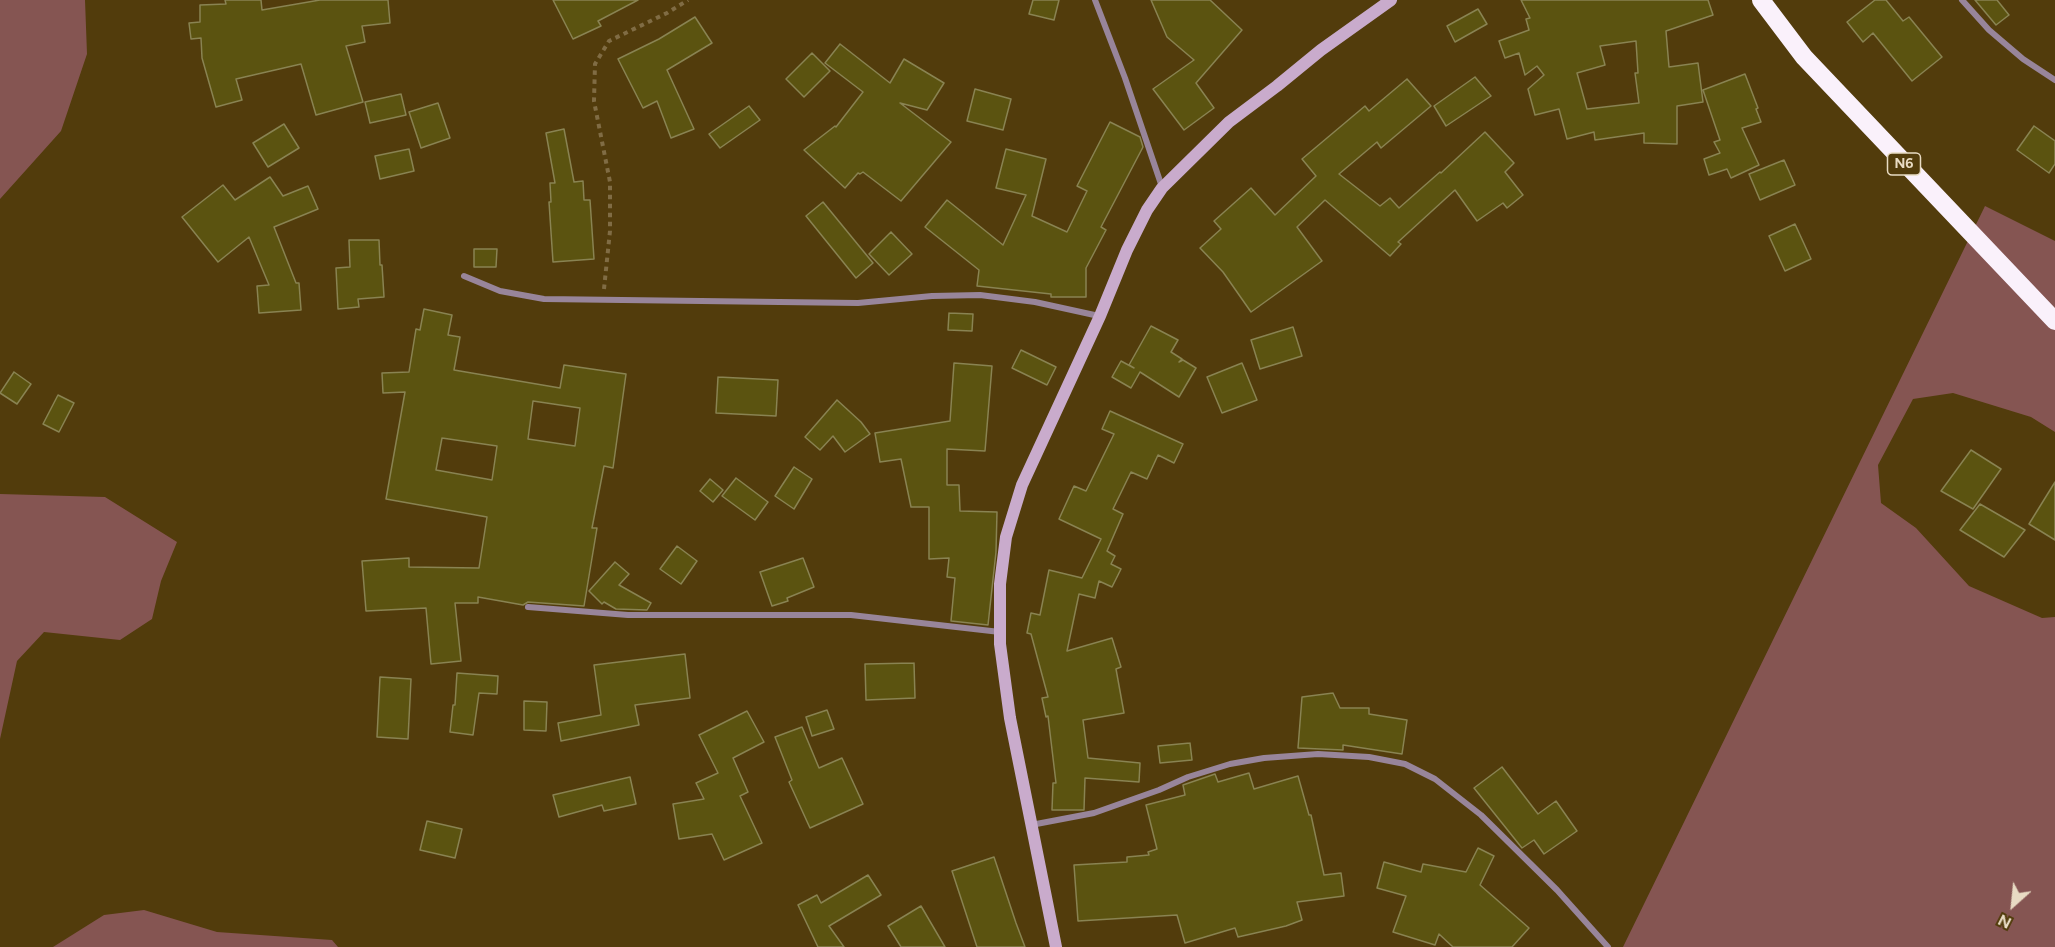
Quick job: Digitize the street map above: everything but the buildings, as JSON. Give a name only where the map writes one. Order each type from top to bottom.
[{"type":"highway","name":"N6","points":[[1761,0],[1804,57],[2055,321]]},
{"type":"street","points":[[1095,0],[1125,78],[1162,188]]},
{"type":"street","points":[[1056,947],[1010,718],[1000,644],[1000,584],[1006,537],[1022,485],[1100,316],[1127,250],[1147,210],[1162,188],[1228,122],[1390,0]]},
{"type":"street","points":[[1962,0],[1989,30],[2023,59],[2055,80]]},
{"type":"street","points":[[464,276],[500,291],[544,299],[858,303],[932,296],[980,295],[1035,302],[1100,316]]},
{"type":"street","points":[[528,607],[628,615],[851,615],[1000,632]]},
{"type":"street","points":[[1031,825],[1094,813],[1188,777],[1230,764],[1264,758],[1318,754],[1369,757],[1405,764],[1436,779],[1481,815],[1557,890],[1608,947]]},
{"type":"path","points":[[596,301],[603,301],[610,231],[610,182],[594,101],[595,64],[609,41],[667,13],[688,0]]},
{"type":"shaded area","points":[[0,0],[85,0],[87,54],[61,131],[0,199]]},
{"type":"shaded area","points":[[1985,206],[2055,241],[2055,432],[2031,417],[1953,393],[1913,399],[1878,465],[1881,503],[1916,528],[1969,586],[2042,618],[2055,617],[2055,947],[1623,947]]},
{"type":"shaded area","points":[[0,494],[105,497],[177,542],[161,581],[152,619],[120,640],[44,632],[17,661],[0,739]]},
{"type":"shaded area","points":[[144,910],[217,932],[332,940],[338,947],[53,947],[104,915]]}]
